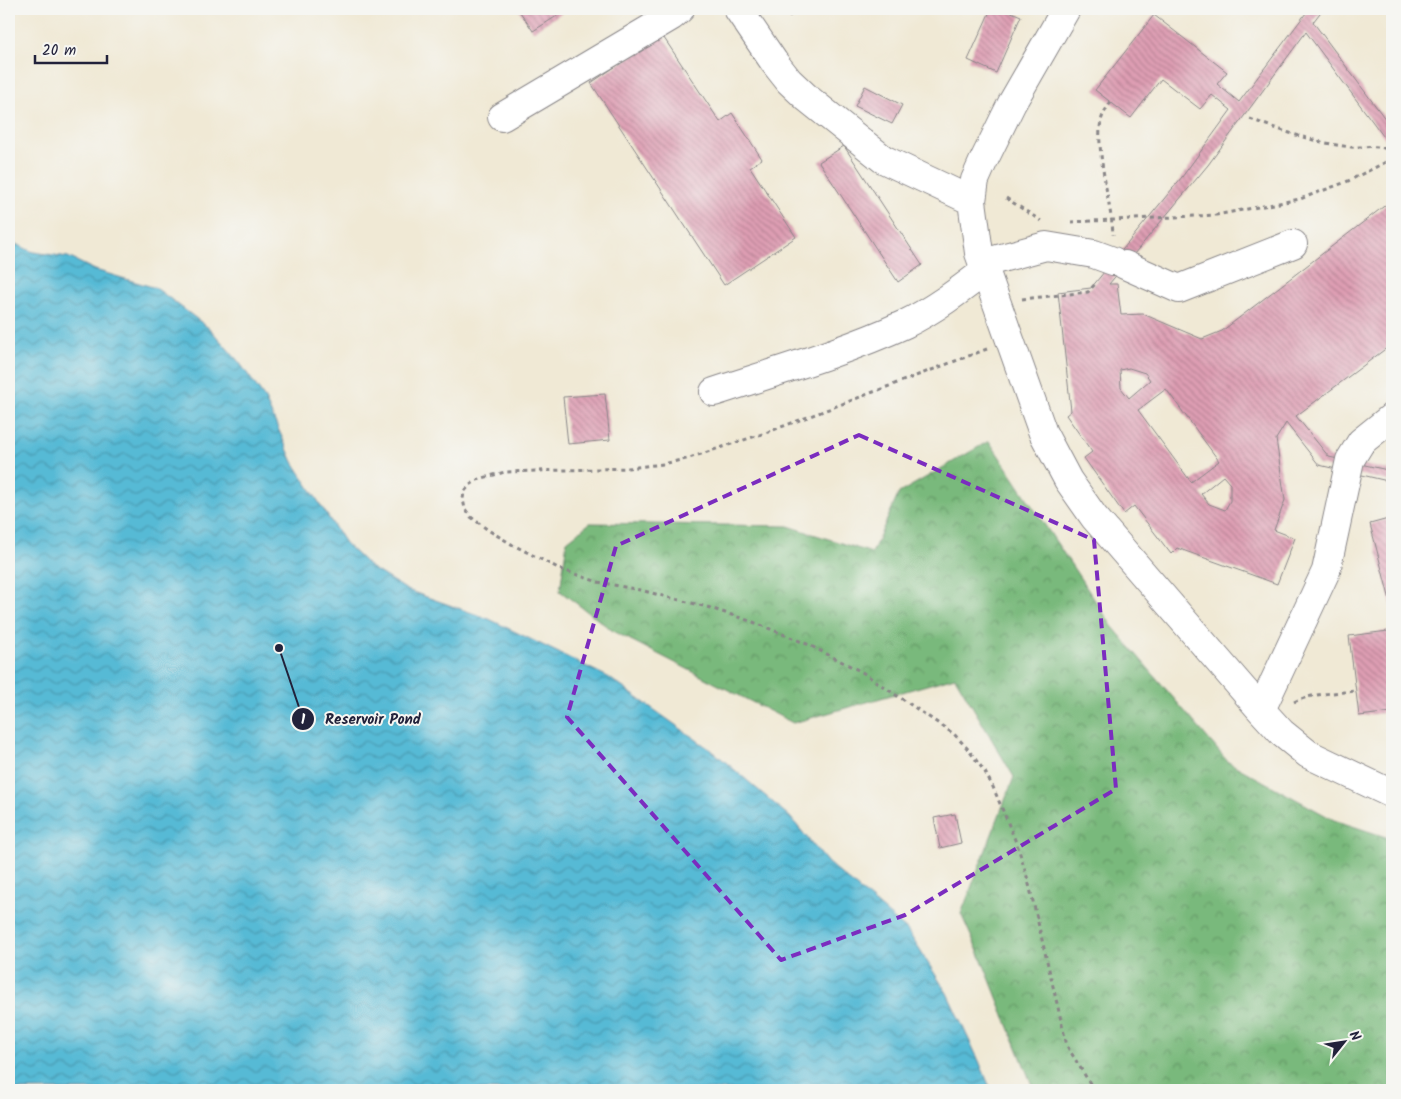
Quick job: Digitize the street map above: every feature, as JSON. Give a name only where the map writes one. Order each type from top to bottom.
[{"type":"lane","points":[[502,117],[680,9]]},
{"type":"lane","points":[[738,9],[774,62],[789,81],[807,98],[883,159],[972,201]]},
{"type":"lane","points":[[1066,9],[1012,103],[983,162],[975,180],[972,201],[979,251],[1043,433],[1068,480],[1094,517],[1274,708],[1282,732],[1308,754],[1392,794]]},
{"type":"lane","points":[[714,392],[832,353],[906,323],[952,296],[984,267],[1046,246],[1094,254],[1179,289],[1293,244]]},
{"type":"lane","points":[[1274,708],[1326,571],[1350,460],[1361,442],[1392,417]]},
{"type":"path","points":[[1111,102],[1102,116],[1099,140],[1112,220]]},
{"type":"path","points":[[1250,119],[1295,135],[1328,144],[1385,148],[1392,153]]},
{"type":"path","points":[[1065,223],[1216,215],[1300,199],[1346,182],[1392,159]]},
{"type":"path","points":[[1006,198],[1046,224],[1038,227]]},
{"type":"path","points":[[1014,300],[1088,292],[1119,263]]},
{"type":"path","points":[[1010,340],[768,432],[686,459],[628,468],[505,472],[479,480],[470,485],[464,492],[463,499],[465,509],[471,517],[488,530],[552,565],[577,576],[598,582],[640,590],[708,607],[753,622],[807,644],[862,672],[954,734],[985,772],[1018,847],[1028,880],[1067,1046],[1094,1090]]},
{"type":"path","points":[[1274,708],[1302,698],[1356,691]]},
{"type":"highlighted area","points":[[859,435],[1094,540],[1116,789],[905,915],[781,960],[567,717],[616,546]]},
{"type":"green space","points":[[989,441],[1112,626],[1228,762],[1334,820],[1392,839],[1392,1090],[1034,1090],[982,960],[961,914],[1014,777],[955,677],[793,723],[613,631],[560,591],[567,541],[590,523],[788,526],[872,553],[899,493]]},
{"type":"water","points":[[9,241],[33,252],[68,257],[95,270],[156,288],[210,329],[239,362],[264,397],[293,462],[345,543],[370,567],[407,590],[489,619],[608,677],[715,753],[790,817],[828,863],[907,930],[947,993],[991,1090],[9,1090]]},
{"type":"building","points":[[518,9],[568,9],[533,31]]},
{"type":"building","points":[[784,9],[801,9],[789,17]]},
{"type":"building","points":[[991,9],[1004,9],[1021,16],[996,73],[968,60]]},
{"type":"building","points":[[1309,9],[1323,9],[1313,22],[1392,128],[1392,148],[1306,32],[1208,165],[1109,284],[1117,284],[1121,315],[1143,314],[1202,339],[1222,331],[1392,200],[1392,344],[1296,416],[1329,457],[1392,471],[1392,482],[1319,465],[1286,423],[1276,439],[1285,500],[1274,530],[1295,538],[1277,584],[1177,548],[1171,554],[1134,506],[1124,514],[1084,458],[1092,452],[1066,415],[1071,411],[1058,292],[1091,288],[1182,177],[1231,110],[1212,95],[1200,109],[1161,79],[1131,118],[1095,90],[1154,15],[1227,72],[1217,84],[1239,102]],"holes":[[[1129,368],[1145,373],[1150,380],[1129,398],[1121,388],[1120,370]],[[1166,389],[1219,461],[1191,482],[1138,410]],[[1223,476],[1230,484],[1230,501],[1225,510],[1209,504],[1201,494]]]},
{"type":"building","points":[[662,35],[720,122],[732,113],[762,159],[750,167],[796,237],[724,285],[591,83]]},
{"type":"building","points":[[865,86],[902,105],[892,124],[855,106]]},
{"type":"building","points":[[844,146],[922,265],[898,282],[819,162]]},
{"type":"building","points":[[605,394],[610,440],[568,444],[563,397]]},
{"type":"building","points":[[1392,518],[1392,608],[1370,524]]},
{"type":"building","points":[[1388,631],[1389,638],[1392,638],[1392,712],[1359,716],[1349,636]]},
{"type":"building","points":[[955,814],[961,843],[940,848],[934,818]]},
{"type":"place","name":"Reservoir Pond","points":[[279,648]]}]
